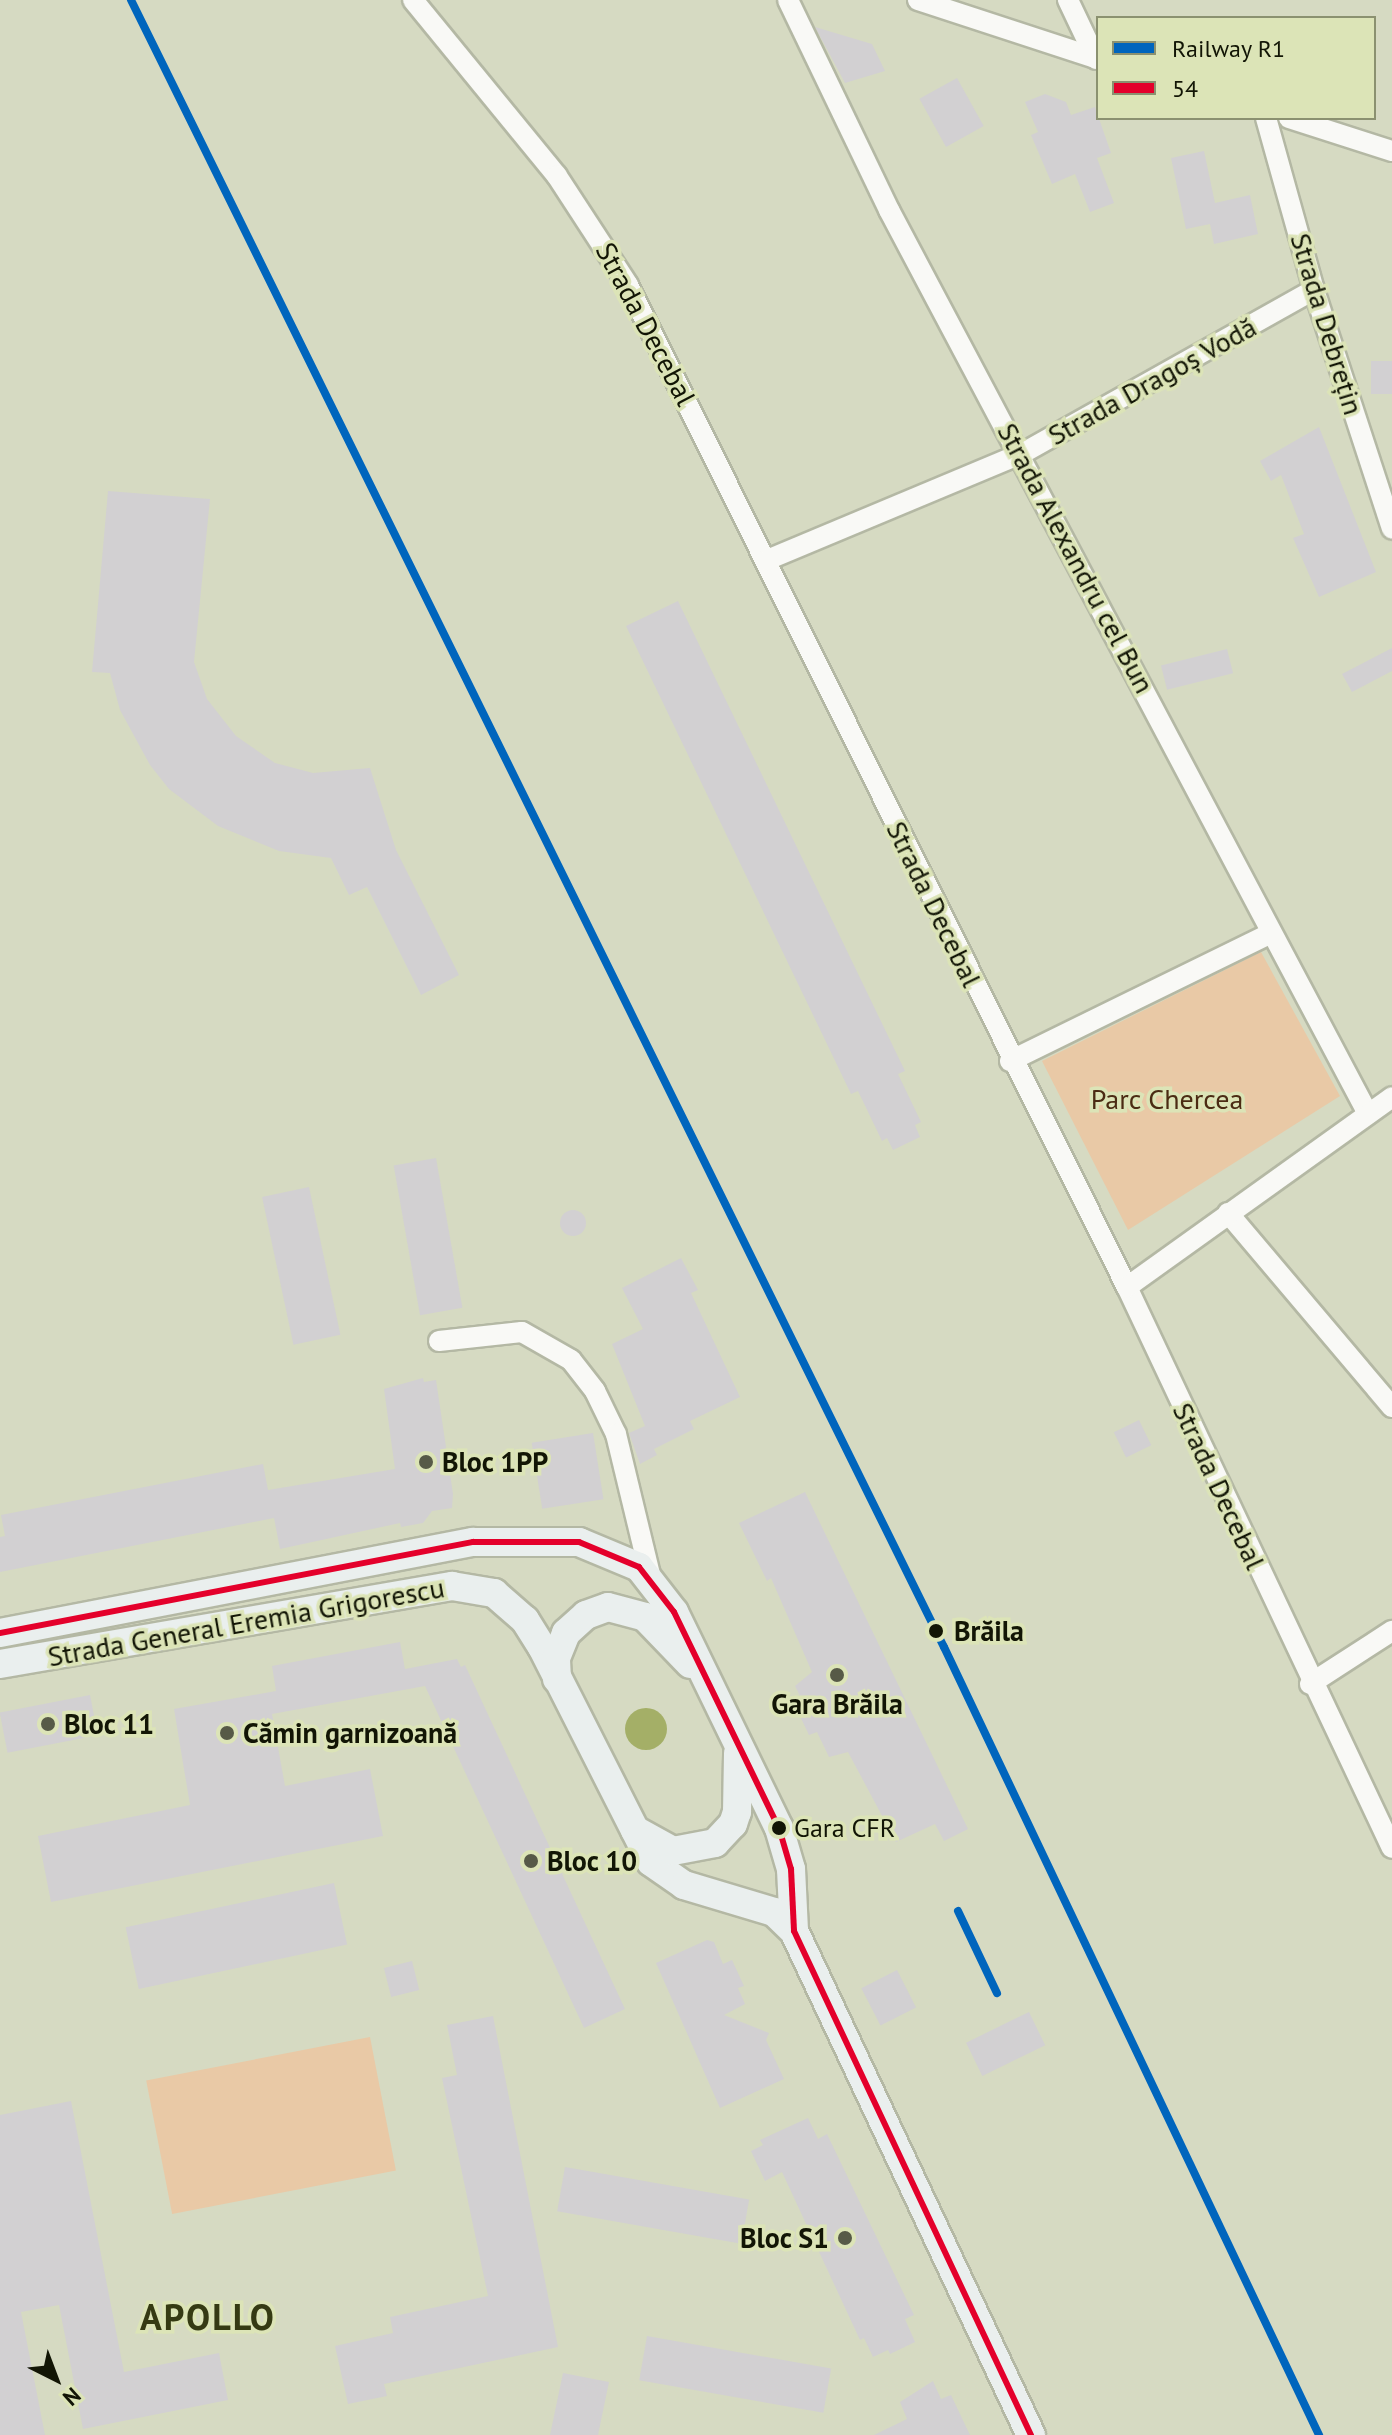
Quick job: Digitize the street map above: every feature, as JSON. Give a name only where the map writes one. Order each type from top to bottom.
[{"type":"street","name":"Strada Decebal","points":[[413,0],[595,228],[767,560],[1010,1061],[1127,1287],[1310,1684],[1392,1848]]},
{"type":"street","name":"Strada Alexandru cel Bun","points":[[788,0],[889,210],[1023,453],[1368,1114]]},
{"type":"street","points":[[918,0],[1096,59]]},
{"type":"street","points":[[1068,0],[1096,57]]},
{"type":"street","name":"Strada Debrețin","points":[[1267,120],[1314,290],[1392,529]]},
{"type":"street","points":[[1295,120],[1392,151]]},
{"type":"street","name":"Strada Dragoș Vodă","points":[[767,560],[1023,453],[1314,290]]},
{"type":"street","points":[[1010,1061],[1271,933]]},
{"type":"street","points":[[1127,1287],[1392,1097]]},
{"type":"street","points":[[1228,1213],[1392,1407]]},
{"type":"street","points":[[439,1341],[522,1332],[571,1360],[595,1391],[616,1434],[651,1579],[674,1612],[786,1849],[794,1931],[1031,2435]]},
{"type":"street","name":"Strada General Eremia Grigorescu","points":[[0,1633],[473,1542],[545,1538],[604,1548],[651,1579]]},
{"type":"street","name":"Strada General Eremia Grigorescu","points":[[0,1664],[471,1586],[494,1593],[520,1614],[557,1679],[631,1827],[661,1872],[684,1885],[761,1907],[794,1931]]},
{"type":"street","points":[[557,1679],[556,1658],[566,1633],[586,1615],[608,1607],[645,1617],[708,1684]]},
{"type":"street","points":[[1310,1684],[1392,1631]]},
{"type":"street","points":[[631,1827],[673,1851],[701,1849],[726,1834],[737,1812],[738,1747]]},
{"type":"green space","name":"Parc Chercea","points":[[1261,952],[1340,1096],[1128,1230],[1042,1061]]},
{"type":"green space","points":[[370,2037],[396,2171],[172,2214],[146,2081]]},
{"type":"shaded area","points":[[646,1708],[661,1714],[667,1729],[661,1744],[646,1750],[631,1744],[625,1729],[631,1714]]},
{"type":"building","points":[[815,27],[872,44],[885,71],[845,83]]},
{"type":"building","points":[[957,78],[984,126],[946,147],[919,99]]},
{"type":"building","points":[[1045,94],[1066,102],[1071,115],[1095,107],[1096,120],[1100,120],[1111,153],[1097,158],[1114,203],[1090,212],[1075,174],[1052,184],[1031,135],[1038,132],[1025,102]]},
{"type":"building","points":[[1204,151],[1215,203],[1250,195],[1258,234],[1214,244],[1210,224],[1186,229],[1171,158]]},
{"type":"building","points":[[1371,361],[1392,361],[1392,394],[1371,394]]},
{"type":"building","points":[[1319,427],[1376,572],[1319,597],[1293,538],[1304,534],[1281,475],[1271,481],[1260,461]]},
{"type":"building","points":[[108,491],[210,499],[194,662],[207,699],[236,736],[275,763],[313,773],[370,768],[396,850],[459,975],[421,995],[367,887],[349,895],[331,858],[279,851],[218,826],[169,789],[150,765],[120,710],[110,673],[92,672]]},
{"type":"building","points":[[678,601],[905,1071],[898,1074],[921,1122],[915,1125],[920,1137],[893,1150],[887,1138],[882,1141],[858,1091],[851,1094],[626,626]]},
{"type":"building","points":[[1392,648],[1392,671],[1352,692],[1342,674]]},
{"type":"building","points":[[1227,649],[1233,673],[1167,690],[1161,665]]},
{"type":"building","points":[[436,1158],[462,1308],[420,1315],[394,1165]]},
{"type":"building","points":[[309,1187],[340,1335],[293,1345],[262,1197]]},
{"type":"building","points":[[573,1210],[582,1214],[586,1223],[582,1232],[573,1236],[564,1232],[560,1223],[564,1214]]},
{"type":"building","points":[[681,1258],[698,1290],[691,1293],[740,1397],[690,1421],[694,1429],[654,1449],[657,1455],[640,1464],[629,1433],[645,1426],[612,1344],[643,1329],[622,1288]]},
{"type":"building","points":[[423,1378],[424,1382],[436,1380],[453,1494],[452,1508],[432,1511],[423,1523],[401,1527],[400,1523],[280,1549],[274,1518],[0,1572],[0,1537],[5,1536],[1,1515],[263,1464],[268,1490],[395,1469],[384,1389]]},
{"type":"building","points":[[1139,1420],[1151,1445],[1126,1457],[1114,1432]]},
{"type":"building","points":[[593,1433],[603,1499],[542,1509],[532,1443]]},
{"type":"building","name":"Gara Brăila","points":[[805,1492],[968,1829],[944,1841],[935,1824],[896,1842],[848,1752],[829,1757],[817,1732],[809,1735],[799,1714],[807,1710],[795,1686],[812,1672],[771,1578],[767,1581],[739,1523]]},
{"type":"building","points":[[400,1642],[405,1669],[457,1659],[461,1667],[465,1665],[625,2009],[584,2028],[425,1686],[272,1714],[285,1786],[370,1769],[383,1836],[51,1902],[38,1836],[190,1805],[174,1709],[276,1691],[272,1666]]},
{"type":"building","name":"Bloc 11","points":[[90,1695],[98,1735],[8,1753],[0,1712]]},
{"type":"building","points":[[334,1883],[347,1945],[139,1989],[126,1927]]},
{"type":"building","points":[[707,1940],[714,1942],[723,1964],[732,1960],[744,1986],[738,1988],[745,2004],[724,2015],[769,2033],[766,2040],[784,2079],[720,2108],[656,1963]]},
{"type":"building","points":[[412,1961],[419,1990],[391,1997],[384,1968]]},
{"type":"building","points":[[897,1970],[916,2007],[880,2026],[861,1988]]},
{"type":"building","points":[[1029,2012],[1045,2045],[982,2076],[966,2043]]},
{"type":"building","points":[[493,2016],[558,2347],[384,2384],[387,2396],[348,2404],[335,2346],[393,2333],[390,2317],[488,2296],[442,2078],[457,2075],[447,2025]]},
{"type":"building","points":[[71,2101],[124,2372],[219,2353],[228,2400],[83,2429],[59,2305],[21,2312],[45,2435],[0,2435],[0,2115]]},
{"type":"building","name":"Bloc S1","points":[[808,2118],[818,2139],[827,2134],[914,2315],[905,2319],[915,2342],[890,2354],[888,2350],[873,2357],[864,2338],[860,2340],[782,2172],[765,2181],[751,2151],[763,2145],[760,2140]]},
{"type":"building","points":[[565,2167],[749,2199],[741,2244],[557,2211]]},
{"type":"building","points":[[647,2336],[831,2368],[823,2413],[639,2380]]},
{"type":"building","points":[[563,2373],[609,2382],[598,2435],[550,2435]]},
{"type":"building","points":[[933,2381],[941,2399],[951,2395],[970,2435],[874,2435],[907,2419],[900,2402]]},
{"type":"rail line","name":"R1","points":[[131,0],[944,1647],[1319,2435]]},
{"type":"rail line","name":"R1","points":[[958,1911],[997,1993]]},
{"type":"transit line","name":"54","points":[[0,1633],[473,1542],[579,1542],[639,1567],[674,1612],[779,1828],[791,1869],[794,1931],[1031,2435]]},
{"type":"place","name":"Bloc 1PP","points":[[426,1462]]},
{"type":"place","name":"Brăila","points":[[936,1631]]},
{"type":"place","name":"Gara Brăila","points":[[837,1675]]},
{"type":"place","name":"Bloc 11","points":[[48,1724]]},
{"type":"place","name":"Cămin garnizoană","points":[[227,1733]]},
{"type":"place","name":"Gara CFR","points":[[779,1828]]},
{"type":"place","name":"Bloc 10","points":[[531,1861]]},
{"type":"place","name":"Bloc S1","points":[[845,2238]]},
{"type":"district","name":"APOLLO","points":[[208,2317]]}]
